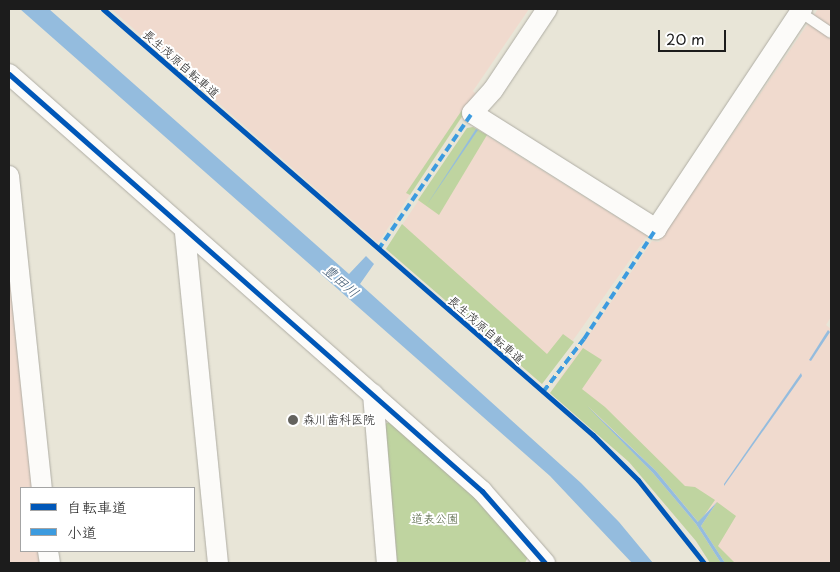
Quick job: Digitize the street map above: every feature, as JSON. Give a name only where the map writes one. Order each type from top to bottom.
[{"type":"street","points":[[547,9],[493,90],[472,113],[656,229],[801,10]]},
{"type":"street","points":[[9,74],[186,233],[373,394],[482,491],[545,563]]},
{"type":"street","points":[[9,176],[13,255],[42,487]]},
{"type":"street","points":[[186,233],[218,563]]},
{"type":"street","points":[[373,394],[387,563]]},
{"type":"lane","points":[[801,10],[831,33]]},
{"type":"shaded area","points":[[111,9],[529,9],[473,91],[477,95],[378,243]]},
{"type":"shaded area","points":[[818,9],[831,9],[831,317],[826,325],[831,329],[831,563],[710,563],[696,541],[629,462],[550,393],[652,241],[659,242]]},
{"type":"shaded area","points":[[473,127],[647,236],[542,384],[386,249],[467,128]]},
{"type":"shaded area","points":[[9,263],[33,487],[20,487],[20,552],[39,552],[41,563],[9,563]]},
{"type":"green space","points":[[462,110],[465,112],[410,195],[406,193]]},
{"type":"green space","points":[[473,127],[487,135],[439,215],[418,200],[467,128]]},
{"type":"green space","points":[[402,224],[547,354],[563,334],[574,342],[542,384],[386,249]]},
{"type":"green space","points":[[583,348],[602,360],[582,389],[605,407],[685,486],[695,487],[715,500],[699,523],[656,471],[588,406],[653,473],[696,524],[721,563],[710,563],[696,541],[629,462],[550,393]]},
{"type":"green space","name":"道表公園","points":[[392,421],[475,495],[529,555],[525,563],[394,563],[382,425]]},
{"type":"green space","points":[[717,502],[736,516],[718,546],[735,563],[725,563],[701,526]]},
{"type":"water","name":"豊田川","points":[[20,9],[49,9],[349,274],[366,256],[374,264],[360,284],[581,483],[619,522],[653,563],[632,563],[550,476]]},
{"type":"water","points":[[476,129],[478,130],[426,206]]},
{"type":"water","points":[[828,330],[830,332],[811,361],[809,360]]},
{"type":"water","points":[[801,373],[802,376],[724,486],[724,484]]},
{"type":"water","points":[[587,406],[656,471],[698,522],[717,502],[701,526],[725,563],[721,563],[696,524],[653,473]]},
{"type":"marked path","points":[[378,250],[472,113]]},
{"type":"marked path","points":[[543,392],[584,339],[656,229]]},
{"type":"cycle path","name":"長生茂原自転車道","points":[[103,9],[593,435],[638,480],[704,563]]},
{"type":"cycle path","points":[[9,74],[482,491],[545,563]]},
{"type":"place","name":"森川歯科医院","points":[[293,420]]}]
